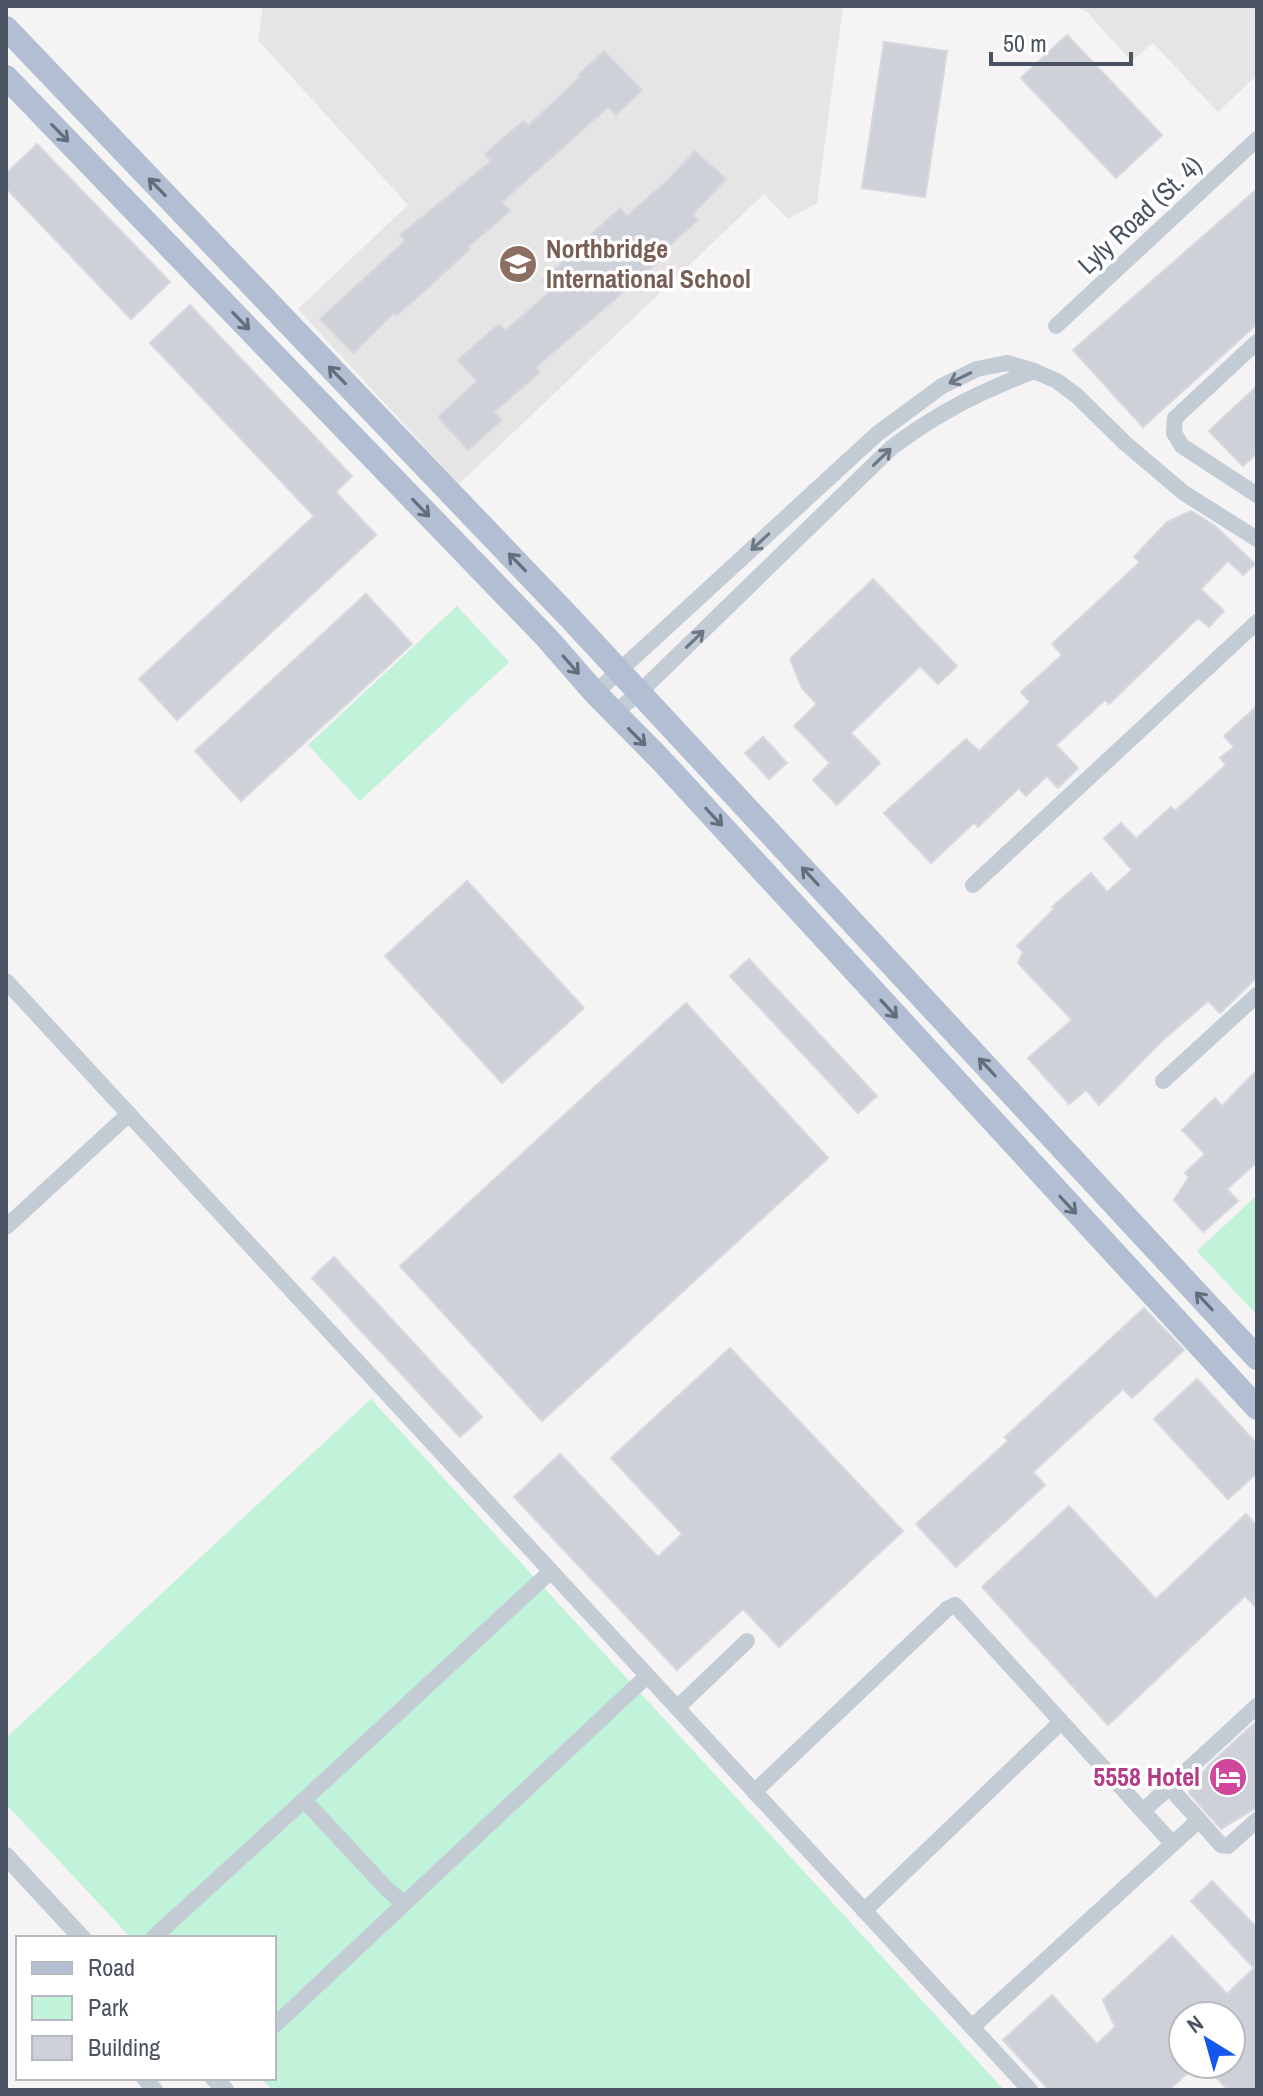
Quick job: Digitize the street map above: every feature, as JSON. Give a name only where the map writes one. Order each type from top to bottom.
[{"type":"main road","points":[[6,28],[620,671],[1257,1358]]},
{"type":"main road","points":[[6,77],[536,626],[1257,1408]]},
{"type":"street","name":"Lyly Road (St. 4)","points":[[1056,326],[1257,139]]},
{"type":"street","points":[[1257,342],[1175,418],[1174,433],[1182,446],[1257,495]]},
{"type":"street","points":[[595,693],[877,434],[942,386],[977,369],[1007,363],[1057,381],[1184,493],[1257,539]]},
{"type":"street","points":[[614,713],[639,693],[891,448],[926,421],[962,401],[1034,371]]},
{"type":"street","points":[[973,885],[1257,622]]},
{"type":"street","points":[[6,981],[1030,2090]]},
{"type":"street","points":[[1163,1081],[1257,995]]},
{"type":"street","points":[[6,1227],[129,1114]]},
{"type":"street","points":[[155,1936],[551,1571]]},
{"type":"street","points":[[754,1792],[947,1609],[955,1605],[1172,1843]]},
{"type":"street","points":[[677,1708],[747,1641]]},
{"type":"street","points":[[276,2024],[647,1676]]},
{"type":"street","points":[[1144,1810],[1257,1706]]},
{"type":"street","points":[[864,1911],[1061,1722]]},
{"type":"street","points":[[1169,1787],[1221,1845],[1228,1846],[1257,1820]]},
{"type":"street","points":[[304,1800],[404,1904]]},
{"type":"street","points":[[972,2027],[1199,1820]]},
{"type":"street","points":[[6,1856],[80,1936]]},
{"type":"shaded area","name":"Northbridge International School","points":[[263,6],[843,6],[817,203],[788,219],[764,194],[459,484],[298,309],[408,205],[258,40]]},
{"type":"shaded area","points":[[1072,6],[1257,6],[1257,75],[1218,112],[1153,43],[1131,61],[1087,12]]},
{"type":"green space","points":[[457,606],[509,662],[360,801],[308,745]]},
{"type":"green space","points":[[1257,1195],[1257,1315],[1197,1251]]},
{"type":"green space","points":[[371,1399],[1004,2090],[272,2090],[263,2080],[276,2080],[276,1936],[129,1936],[6,1804],[6,1738]]},
{"type":"building","points":[[1067,35],[1162,135],[1116,178],[1021,78]]},
{"type":"building","points":[[884,42],[947,51],[925,197],[862,188]]},
{"type":"building","points":[[604,51],[642,90],[616,115],[608,107],[502,202],[510,211],[353,353],[320,319],[405,241],[400,235],[491,161],[485,154],[523,121],[528,126]]},
{"type":"building","points":[[37,144],[170,282],[131,319],[6,188],[6,174]]},
{"type":"building","points":[[695,151],[726,179],[693,214],[698,220],[661,253],[664,257],[536,367],[540,372],[494,412],[502,420],[468,450],[438,417],[477,381],[458,360],[499,324],[505,331],[552,290],[542,280],[620,208],[627,216]]},
{"type":"building","points":[[1257,189],[1257,324],[1143,427],[1073,350]]},
{"type":"building","points":[[190,305],[352,476],[336,492],[376,535],[177,720],[139,679],[314,516],[150,343]]},
{"type":"building","points":[[1257,386],[1257,453],[1243,466],[1209,431]]},
{"type":"building","points":[[1191,511],[1214,525],[1255,564],[1243,575],[1228,561],[1201,589],[1224,611],[1209,627],[1198,618],[1109,704],[1105,700],[1056,745],[1078,768],[1058,788],[1047,776],[1026,796],[1019,788],[978,827],[974,823],[931,863],[884,813],[966,739],[979,751],[1030,702],[1021,692],[1062,655],[1052,644],[1140,562],[1134,557],[1167,522]]},
{"type":"building","points":[[873,579],[957,666],[938,684],[920,666],[851,733],[880,763],[837,805],[813,780],[830,763],[794,726],[817,704],[802,688],[790,659]]},
{"type":"building","points":[[366,594],[412,644],[241,801],[195,751]]},
{"type":"building","points":[[1257,706],[1257,977],[1220,1013],[1208,1001],[1162,1041],[1099,1105],[1086,1090],[1069,1104],[1028,1058],[1072,1020],[1018,963],[1023,952],[1017,946],[1054,909],[1052,907],[1091,873],[1107,892],[1132,870],[1104,838],[1121,823],[1136,839],[1171,807],[1175,811],[1226,765],[1220,758],[1234,747],[1224,736]]},
{"type":"building","points":[[763,737],[787,763],[769,779],[745,753]]},
{"type":"building","points":[[467,881],[584,1008],[502,1083],[385,956]]},
{"type":"building","points":[[749,959],[877,1096],[858,1113],[730,976]]},
{"type":"building","points":[[686,1003],[828,1158],[542,1421],[400,1266]]},
{"type":"building","points":[[1257,1070],[1257,1162],[1227,1189],[1238,1201],[1203,1232],[1174,1200],[1189,1177],[1185,1173],[1205,1154],[1182,1130],[1215,1098],[1222,1106]]},
{"type":"building","points":[[334,1257],[482,1417],[460,1437],[312,1278]]},
{"type":"building","points":[[1144,1308],[1184,1350],[1132,1398],[1123,1389],[1033,1472],[1045,1485],[956,1567],[916,1524],[1008,1441],[1005,1437]]},
{"type":"building","points":[[730,1348],[903,1531],[779,1647],[743,1609],[677,1670],[514,1497],[560,1454],[658,1557],[682,1534],[611,1458]]},
{"type":"building","points":[[1197,1379],[1257,1444],[1257,1473],[1228,1499],[1154,1419]]},
{"type":"building","points":[[1069,1506],[1156,1599],[1246,1514],[1257,1526],[1257,1608],[1245,1596],[1108,1725],[982,1587]]},
{"type":"building","name":"5558 Hotel","points":[[1257,1721],[1257,1807],[1221,1829],[1189,1793],[1190,1788],[1211,1763]]},
{"type":"building","points":[[1212,1881],[1257,1928],[1257,2090],[1228,2090],[1218,2080],[1247,2080],[1247,2000],[1167,2000],[1167,2080],[1180,2080],[1169,2090],[1049,2090],[1003,2040],[1052,1995],[1097,2044],[1115,2027],[1103,2000],[1172,1936],[1227,1994],[1254,1968],[1191,1901]]},
{"type":"place","name":"Northbridge International School","points":[[518,264]]},
{"type":"place","name":"5558 Hotel","points":[[1228,1777]]}]
